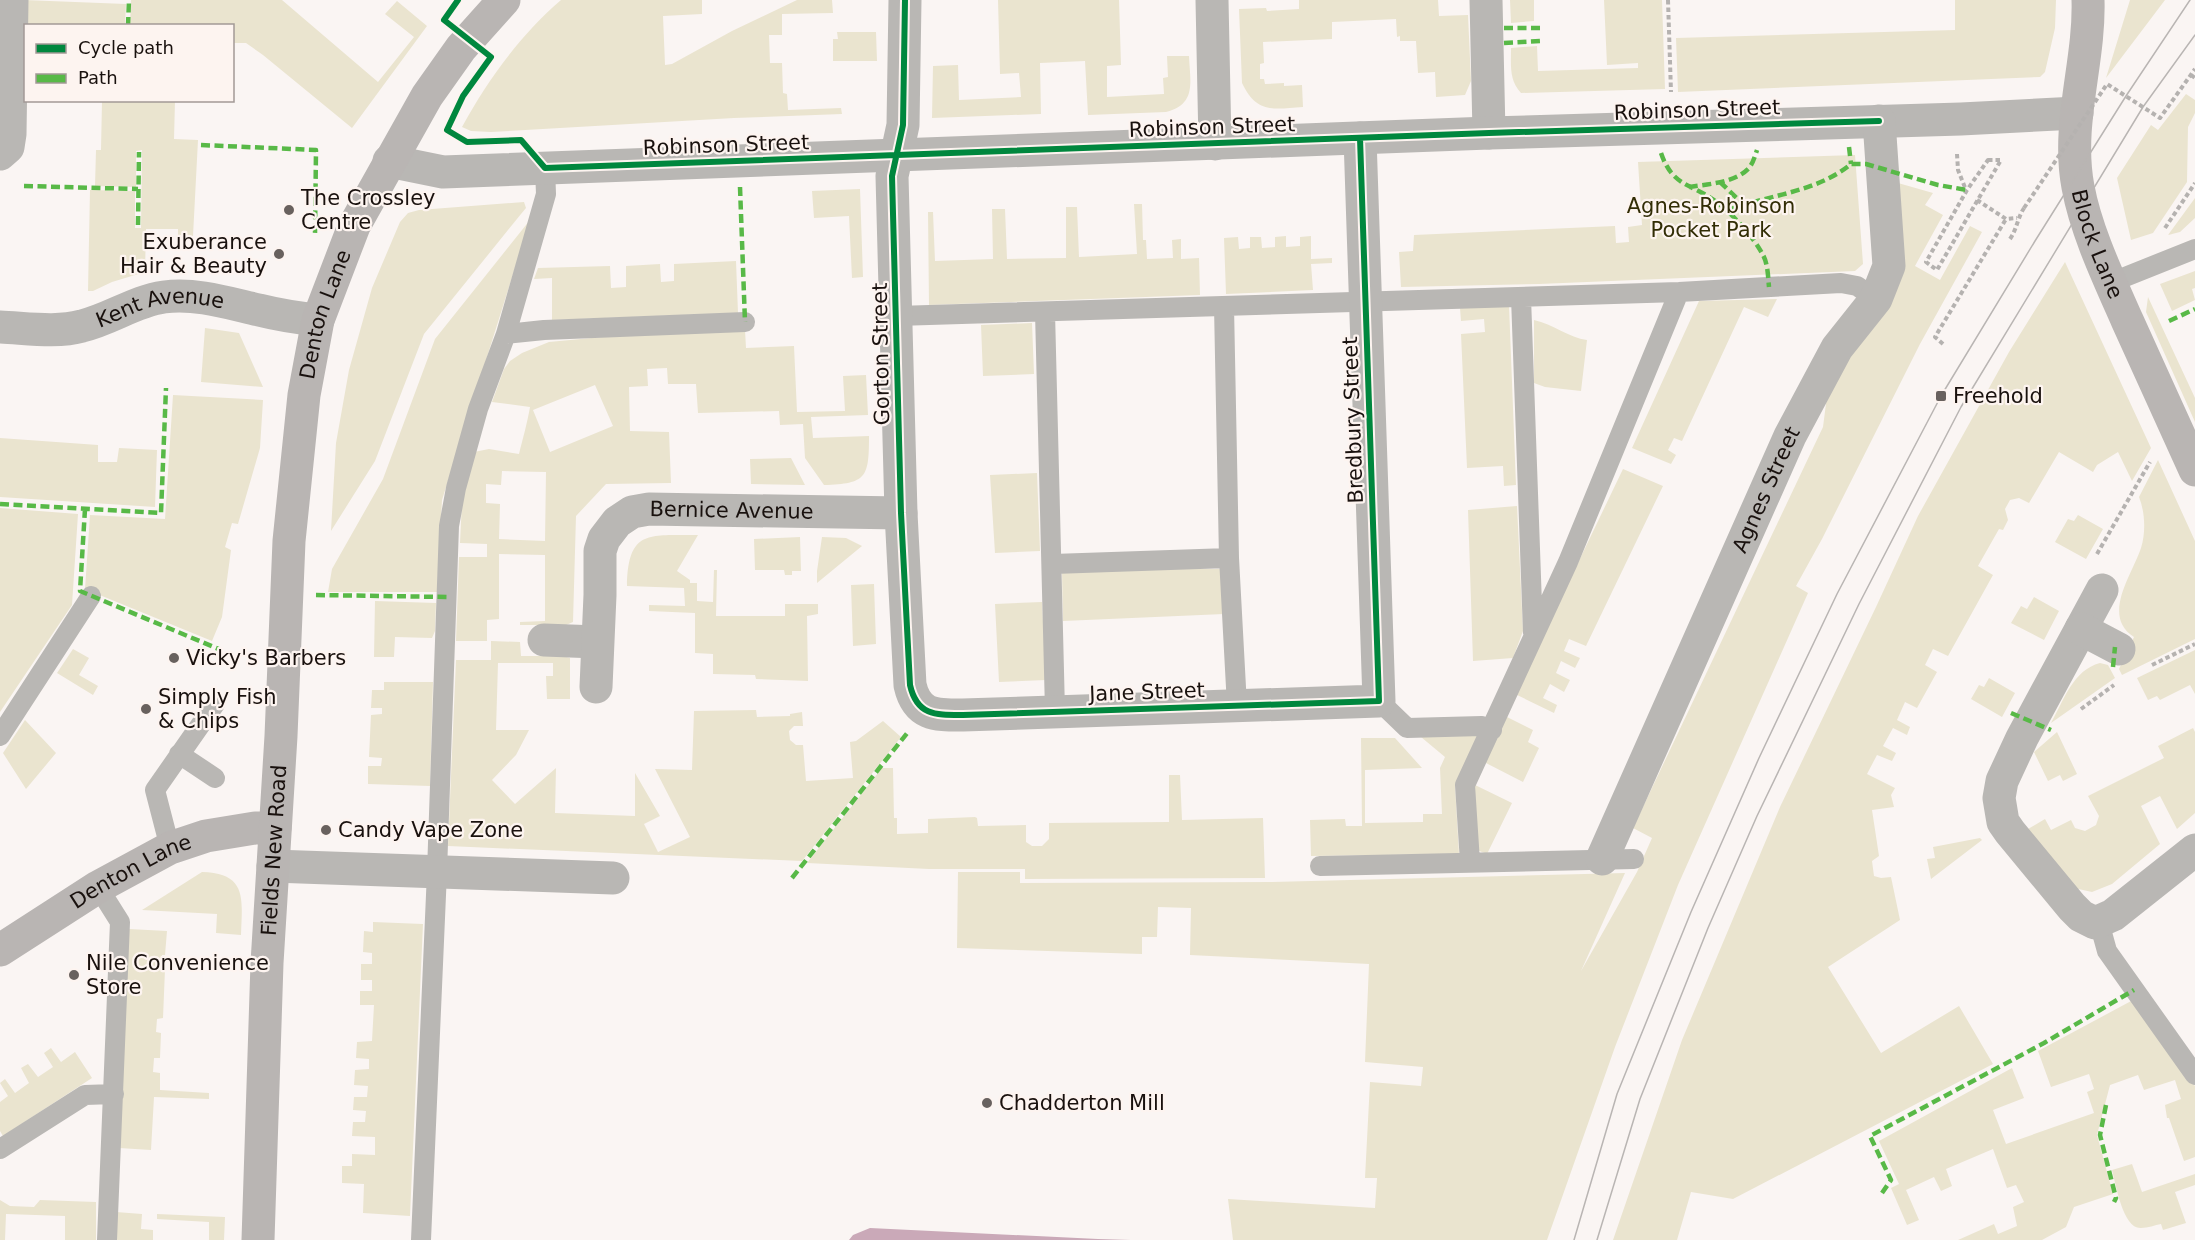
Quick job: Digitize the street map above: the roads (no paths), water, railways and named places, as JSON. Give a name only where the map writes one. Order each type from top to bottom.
[{"type":"street","points":[[0,154],[8,147],[10,134],[12,0]]},
{"type":"street","name":"Denton Lane","points":[[286,603],[289,541],[304,395],[318,320],[354,226],[389,161],[427,96],[461,48],[503,0]]},
{"type":"street","name":"Gorton Street","points":[[905,0],[903,125],[892,176],[901,513],[910,685],[919,705]]},
{"type":"street","points":[[1212,0],[1215,144]]},
{"type":"street","points":[[1486,0],[1489,133]]},
{"type":"street","name":"Block Lane","points":[[2088,0],[2089,26],[2077,113],[2075,151],[2078,187],[2096,249],[2110,283],[2195,470]]},
{"type":"street","name":"Robinson Street","points":[[389,161],[442,172],[2077,113]]},
{"type":"street","name":"Agnes Street","points":[[1618,859],[1791,436],[1837,348],[1876,299],[1889,266],[1879,121]]},
{"type":"street","name":"Bredbury Street","points":[[1360,138],[1379,701]]},
{"type":"street","name":"Kent Avenue","points":[[0,327],[57,329],[82,327],[147,301],[188,296],[215,299],[282,315],[318,320]]},
{"type":"street","name":"Bernice Avenue","points":[[596,687],[600,551],[604,539],[617,522],[632,512],[660,509],[901,513]]},
{"type":"street","points":[[2097,576],[2081,629],[2022,738],[2002,781],[1999,798],[2003,822],[2076,912],[2095,923],[2113,915],[2149,889],[2195,850]]},
{"type":"street","name":"Fields New Road","points":[[258,1240],[267,963],[281,736],[286,603]]},
{"type":"street","points":[[2081,629],[2119,649]]},
{"type":"street","points":[[544,640],[597,642]]},
{"type":"street","name":"Jane Street","points":[[919,705],[928,712],[938,715],[1379,701]]},
{"type":"street","name":"Denton Lane","points":[[0,950],[98,887],[170,848],[206,836],[255,828],[275,828]]},
{"type":"street","points":[[273,866],[613,878]]},
{"type":"lane","points":[[421,1240],[449,526],[456,488],[478,409],[506,334],[546,194],[545,168]]},
{"type":"lane","points":[[2110,283],[2195,249]]},
{"type":"lane","points":[[897,316],[1679,292],[1841,283],[1857,286],[1876,299]]},
{"type":"lane","points":[[1470,862],[1466,784],[1568,562],[1679,292]]},
{"type":"lane","points":[[1521,297],[1533,636]]},
{"type":"lane","points":[[1224,306],[1229,558],[1237,706]]},
{"type":"lane","points":[[1045,312],[1055,711]]},
{"type":"lane","points":[[506,334],[544,330],[745,322]]},
{"type":"lane","points":[[1053,564],[1229,558]]},
{"type":"lane","points":[[0,736],[91,596]]},
{"type":"lane","points":[[1379,701],[1407,728],[1482,726],[1492,730]]},
{"type":"lane","points":[[170,848],[155,790],[215,704]]},
{"type":"lane","points":[[180,754],[215,778]]},
{"type":"lane","points":[[1320,867],[1618,859]]},
{"type":"lane","points":[[98,887],[120,922],[107,1240]]},
{"type":"lane","points":[[2100,922],[2107,951],[2195,1075]]},
{"type":"lane","points":[[0,1149],[85,1095],[114,1095]]},
{"type":"tram line","points":[[1574,1240],[1617,1094],[1691,912],[1759,758],[1837,594],[1941,396],[2126,96],[2190,0]]},
{"type":"tram line","points":[[1597,1240],[1640,1099],[1708,928],[1757,816],[1859,604],[1961,407],[2143,107],[2195,35]]},
{"type":"place","name":"The Crossley Centre","points":[[289,210]]},
{"type":"place","name":"Exuberance Hair & Beauty","points":[[279,254]]},
{"type":"place","name":"Freehold","points":[[1941,396]]},
{"type":"place","name":"Vicky's Barbers","points":[[174,658]]},
{"type":"place","name":"Simply Fish & Chips","points":[[146,709]]},
{"type":"place","name":"Candy Vape Zone","points":[[326,830]]},
{"type":"place","name":"Nile Convenience Store","points":[[74,975]]},
{"type":"place","name":"Chadderton Mill","points":[[987,1103]]},
{"type":"park label","name":"Agnes-Robinson Pocket Park","points":[[1711,218]]}]
